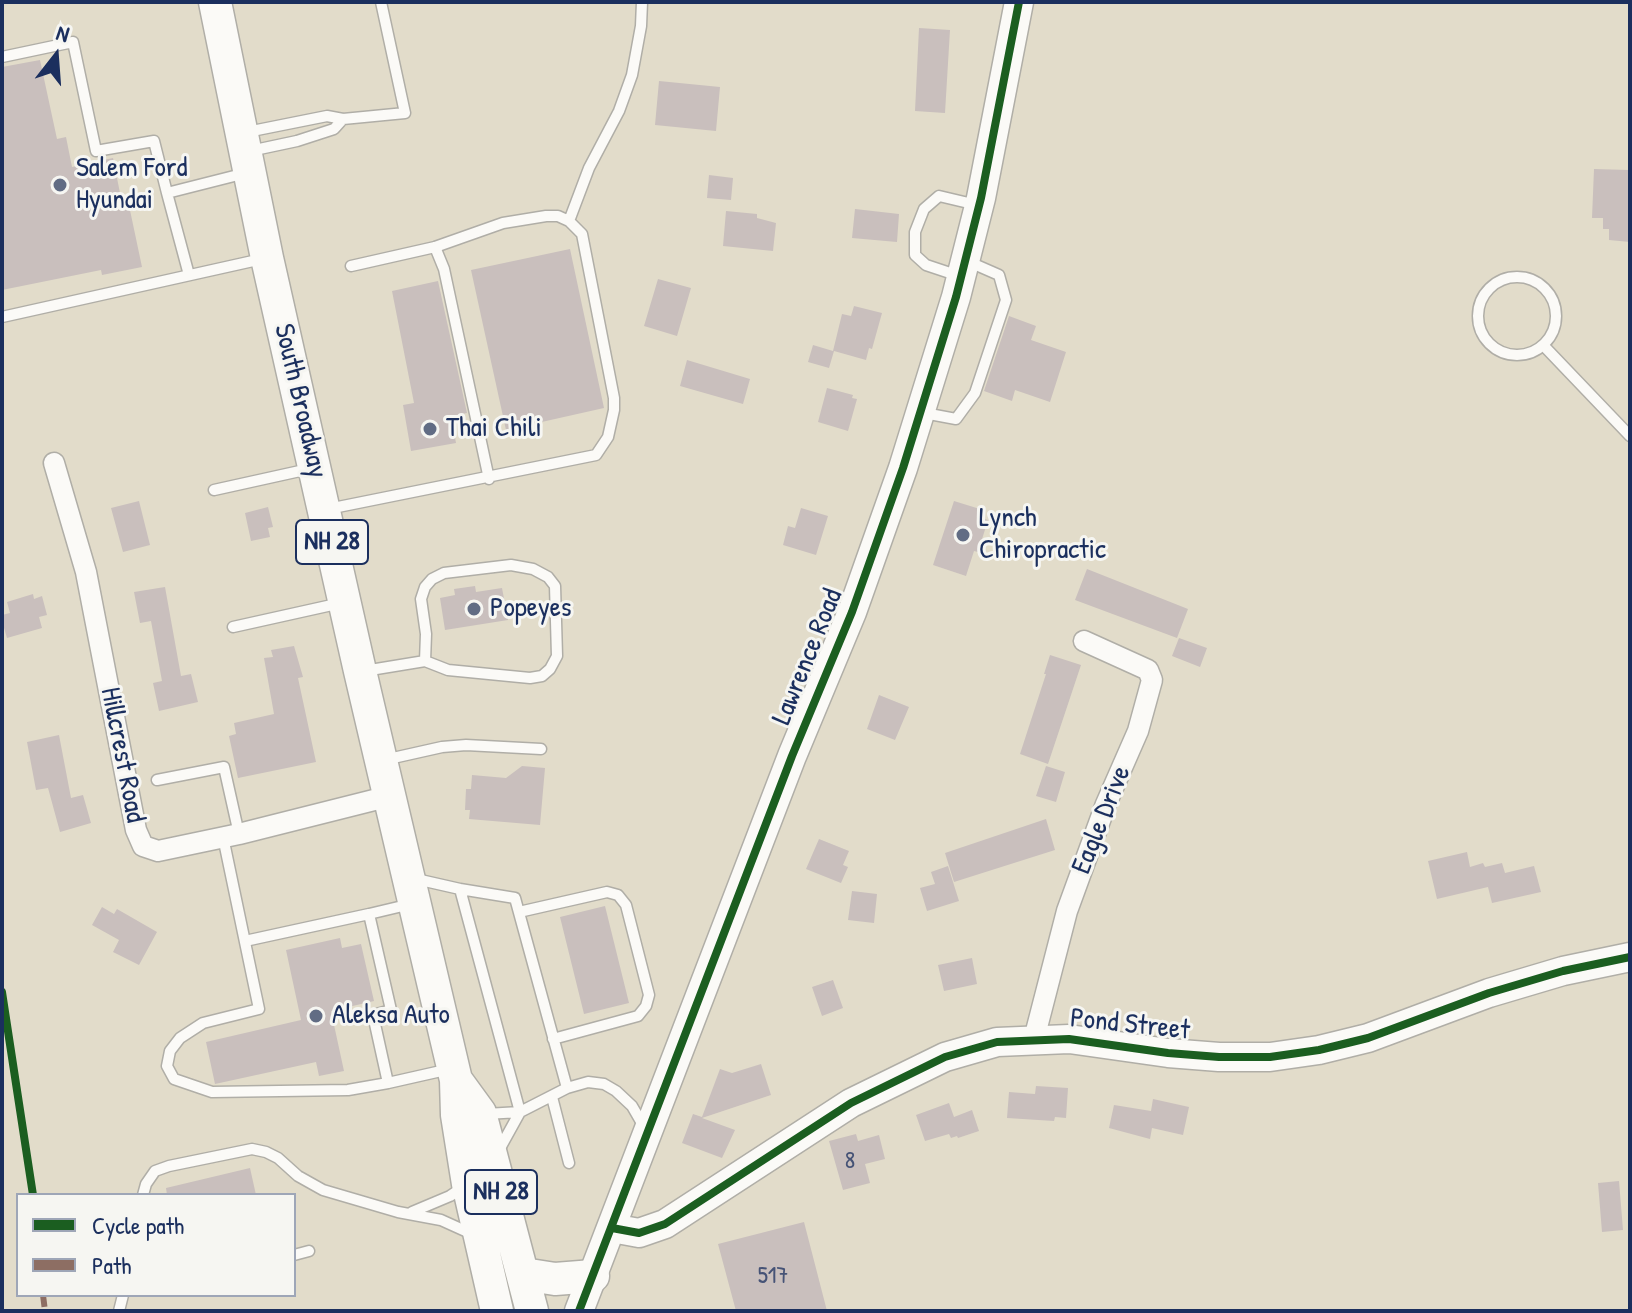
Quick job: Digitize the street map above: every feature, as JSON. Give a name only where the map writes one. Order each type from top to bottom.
[{"type":"main road","name":"South Broadway","points":[[215,2],[267,258],[455,1074],[457,1115],[468,1184],[497,1311]]},
{"type":"main road","name":"South Broadway","points":[[455,1074],[480,1113],[532,1311]]},
{"type":"main road","points":[[523,1274],[555,1279],[593,1276]]},
{"type":"street","name":"Lawrence Road","points":[[579,1311],[792,756],[879,541],[963,268],[1002,97],[1019,2]]},
{"type":"street","name":"Hillcrest Road","points":[[54,463],[74,522],[86,572],[136,830],[143,846],[158,851],[390,796]]},
{"type":"street","name":"Eagle Drive","points":[[1034,1039],[1067,911],[1106,804],[1138,731],[1152,680],[1148,670],[1084,641]]},
{"type":"street","name":"Pond Street","points":[[612,1228],[639,1233],[665,1224],[851,1103],[945,1057],[997,1042],[1069,1039],[1219,1057],[1282,1055],[1368,1038],[1504,988],[1563,971],[1630,957]]},
{"type":"lane","points":[[167,193],[327,116],[343,119],[405,113],[381,2]]},
{"type":"lane","points":[[569,221],[589,168],[619,111],[632,75],[642,2]]},
{"type":"lane","points":[[2,57],[73,42],[96,151],[154,141],[189,275]]},
{"type":"lane","points":[[245,153],[334,129],[343,119]]},
{"type":"lane","points":[[920,412],[956,419],[975,393],[1006,300],[999,275],[926,265],[915,255],[915,232],[924,209],[939,196],[979,205]]},
{"type":"lane","points":[[325,510],[596,455],[608,437],[614,398],[582,234],[569,221],[558,216],[546,216],[503,223],[435,247],[351,266]]},
{"type":"lane","points":[[435,247],[444,269],[489,479]]},
{"type":"lane","points":[[2,317],[267,258]]},
{"type":"lane","points":[[1514,277],[1539,284],[1548,292],[1556,317],[1554,329],[1543,345],[1527,354],[1514,355],[1501,352],[1491,345],[1483,335],[1479,310],[1491,288],[1514,277]]},
{"type":"lane","points":[[1543,345],[1630,436]]},
{"type":"lane","points":[[214,490],[315,468]]},
{"type":"lane","points":[[360,671],[425,661],[448,670],[530,678],[542,676],[557,656],[555,586],[548,577],[533,569],[511,565],[444,573],[432,579],[421,599],[426,634],[425,661]]},
{"type":"lane","points":[[233,627],[345,602]]},
{"type":"lane","points":[[382,760],[466,745],[541,749]]},
{"type":"lane","points":[[157,780],[224,767],[245,941],[259,1009],[203,1023],[180,1038],[170,1051],[167,1066],[174,1079],[212,1092],[348,1090],[455,1074]]},
{"type":"lane","points":[[245,941],[369,914],[413,890],[460,889],[515,898],[523,928],[525,957],[537,980],[547,1033],[567,1088]]},
{"type":"lane","points":[[460,889],[480,939],[506,1040],[520,1112],[493,1163]]},
{"type":"lane","points":[[519,912],[607,892],[618,895],[626,905],[649,995],[646,1006],[638,1016],[547,1033]]},
{"type":"lane","points":[[369,914],[391,1010],[373,1015],[388,1083]]},
{"type":"lane","points":[[511,931],[523,928]]},
{"type":"lane","points":[[524,984],[537,980]]},
{"type":"lane","points":[[531,1006],[543,1003]]},
{"type":"lane","points":[[480,1113],[520,1112],[567,1088],[588,1082],[604,1084],[632,1106],[647,1135]]},
{"type":"lane","points":[[552,1097],[569,1163]]},
{"type":"lane","points":[[144,1193],[155,1171],[252,1149],[278,1158],[298,1176],[323,1190],[398,1212],[441,1220],[480,1238]]},
{"type":"lane","points":[[410,1213],[450,1196],[468,1184]]},
{"type":"lane","points":[[296,1254],[309,1251]]},
{"type":"building","points":[[919,28],[950,30],[945,113],[915,111]]},
{"type":"building","name":"Salem Ford Hyundai","points":[[40,60],[57,139],[66,137],[72,167],[113,158],[121,198],[127,196],[142,267],[102,275],[101,270],[2,290],[2,67]]},
{"type":"building","points":[[659,81],[720,87],[716,131],[655,125]]},
{"type":"building","points":[[1594,169],[1629,170],[1630,242],[1609,240],[1609,229],[1603,229],[1603,218],[1592,218]]},
{"type":"building","points":[[709,175],[733,178],[731,200],[707,198]]},
{"type":"building","points":[[855,209],[899,214],[897,242],[852,238]]},
{"type":"building","points":[[726,211],[757,214],[757,218],[776,223],[773,251],[723,246]]},
{"type":"building","points":[[570,249],[604,408],[506,430],[471,270]]},
{"type":"building","points":[[658,279],[691,288],[677,336],[644,326]]},
{"type":"building","points":[[438,281],[467,413],[451,416],[456,443],[411,451],[403,405],[414,403],[392,291]]},
{"type":"building","points":[[854,306],[882,313],[866,360],[834,351],[829,368],[808,362],[813,345],[833,351],[842,314],[851,316]]},
{"type":"building","points":[[1009,316],[1036,326],[1031,340],[1066,352],[1050,402],[1015,390],[1012,401],[984,391]]},
{"type":"building","points":[[687,360],[750,379],[743,404],[680,386]]},
{"type":"building","points":[[827,388],[857,399],[848,431],[818,422]]},
{"type":"building","points":[[139,501],[150,545],[123,552],[111,508]]},
{"type":"building","name":"Lynch Chiropractic","points":[[954,501],[983,510],[981,518],[988,520],[966,576],[933,565]]},
{"type":"building","points":[[268,507],[273,527],[268,528],[270,537],[251,541],[245,513]]},
{"type":"building","points":[[801,508],[828,516],[816,555],[783,545],[788,526],[795,528]]},
{"type":"building","points":[[1087,569],[1188,609],[1177,638],[1075,600]]},
{"type":"building","name":"Popeyes","points":[[475,586],[476,592],[502,588],[508,620],[445,630],[440,598],[455,595],[454,589]]},
{"type":"building","points":[[165,587],[181,676],[191,674],[198,702],[159,711],[153,683],[162,681],[151,621],[140,623],[134,592]]},
{"type":"building","points":[[33,594],[34,599],[42,596],[47,615],[39,617],[42,628],[7,638],[2,615],[10,613],[7,602]]},
{"type":"building","points":[[1179,638],[1207,648],[1200,667],[1172,656]]},
{"type":"building","points":[[294,646],[303,677],[298,678],[316,762],[238,778],[229,736],[236,734],[234,723],[274,714],[264,658],[273,657],[271,650]]},
{"type":"building","points":[[1050,655],[1081,665],[1048,764],[1020,754]]},
{"type":"building","points":[[879,695],[909,707],[895,740],[867,729]]},
{"type":"building","points":[[59,735],[71,798],[83,795],[91,823],[60,832],[48,788],[36,790],[27,742]]},
{"type":"building","points":[[522,766],[545,768],[540,825],[469,819],[470,810],[465,810],[466,789],[471,789],[472,775],[506,778]]},
{"type":"building","points":[[1046,766],[1065,772],[1056,802],[1036,796]]},
{"type":"building","points":[[1046,819],[1055,850],[954,882],[945,853]]},
{"type":"building","points":[[819,839],[849,851],[843,865],[848,867],[841,883],[806,869]]},
{"type":"building","points":[[1467,852],[1470,867],[1502,863],[1505,873],[1534,866],[1541,892],[1492,903],[1488,887],[1437,899],[1428,861]]},
{"type":"building","points":[[948,866],[959,901],[927,911],[920,888],[935,884],[931,872]]},
{"type":"building","points":[[852,891],[877,894],[874,923],[848,920]]},
{"type":"building","points":[[605,906],[629,1003],[584,1014],[560,917]]},
{"type":"building","points":[[102,907],[114,914],[117,909],[157,932],[139,965],[113,952],[119,940],[92,925]]},
{"type":"building","name":"Aleksa Auto","points":[[340,938],[342,948],[361,944],[374,1001],[331,1011],[344,1071],[319,1076],[316,1062],[215,1084],[206,1042],[301,1020],[286,950]]},
{"type":"building","points":[[972,958],[977,984],[944,991],[938,965]]},
{"type":"building","points":[[833,980],[843,1008],[822,1016],[812,987]]},
{"type":"building","points":[[761,1064],[771,1095],[702,1118],[735,1130],[722,1158],[682,1143],[693,1114],[702,1117],[720,1069],[732,1073]]},
{"type":"building","points":[[1036,1086],[1068,1088],[1066,1118],[1055,1117],[1054,1121],[1007,1118],[1009,1092],[1035,1094]]},
{"type":"building","points":[[1153,1099],[1189,1107],[1183,1135],[1152,1128],[1150,1139],[1109,1128],[1114,1105],[1151,1111]]},
{"type":"building","points":[[949,1103],[954,1117],[972,1110],[979,1131],[958,1138],[951,1138],[949,1134],[925,1141],[916,1115]]},
{"type":"building","points":[[856,1134],[858,1141],[879,1135],[885,1159],[865,1164],[870,1183],[843,1190],[829,1141]]},
{"type":"building","points":[[250,1168],[256,1193],[167,1193],[166,1188]]},
{"type":"building","points":[[1619,1181],[1623,1230],[1602,1232],[1598,1183]]},
{"type":"building","points":[[804,1222],[827,1311],[736,1311],[718,1244]]},
{"type":"marked path","points":[[43,1297],[45,1311]]},
{"type":"cycle path","points":[[579,1311],[792,756],[852,612],[903,468],[956,297],[981,198],[1019,2]]},
{"type":"cycle path","points":[[612,1228],[639,1233],[665,1224],[851,1103],[945,1057],[997,1042],[1069,1039],[1168,1053],[1270,1057],[1319,1050],[1368,1038],[1489,993],[1563,971],[1630,957]]},
{"type":"cycle path","points":[[2,992],[33,1193]]},
{"type":"place","name":"Salem Ford Hyundai","points":[[60,185]]},
{"type":"place","name":"Thai Chili","points":[[430,429]]},
{"type":"place","name":"Lynch Chiropractic","points":[[963,535]]},
{"type":"place","name":"Popeyes","points":[[474,609]]},
{"type":"place","name":"Aleksa Auto","points":[[316,1016]]}]
